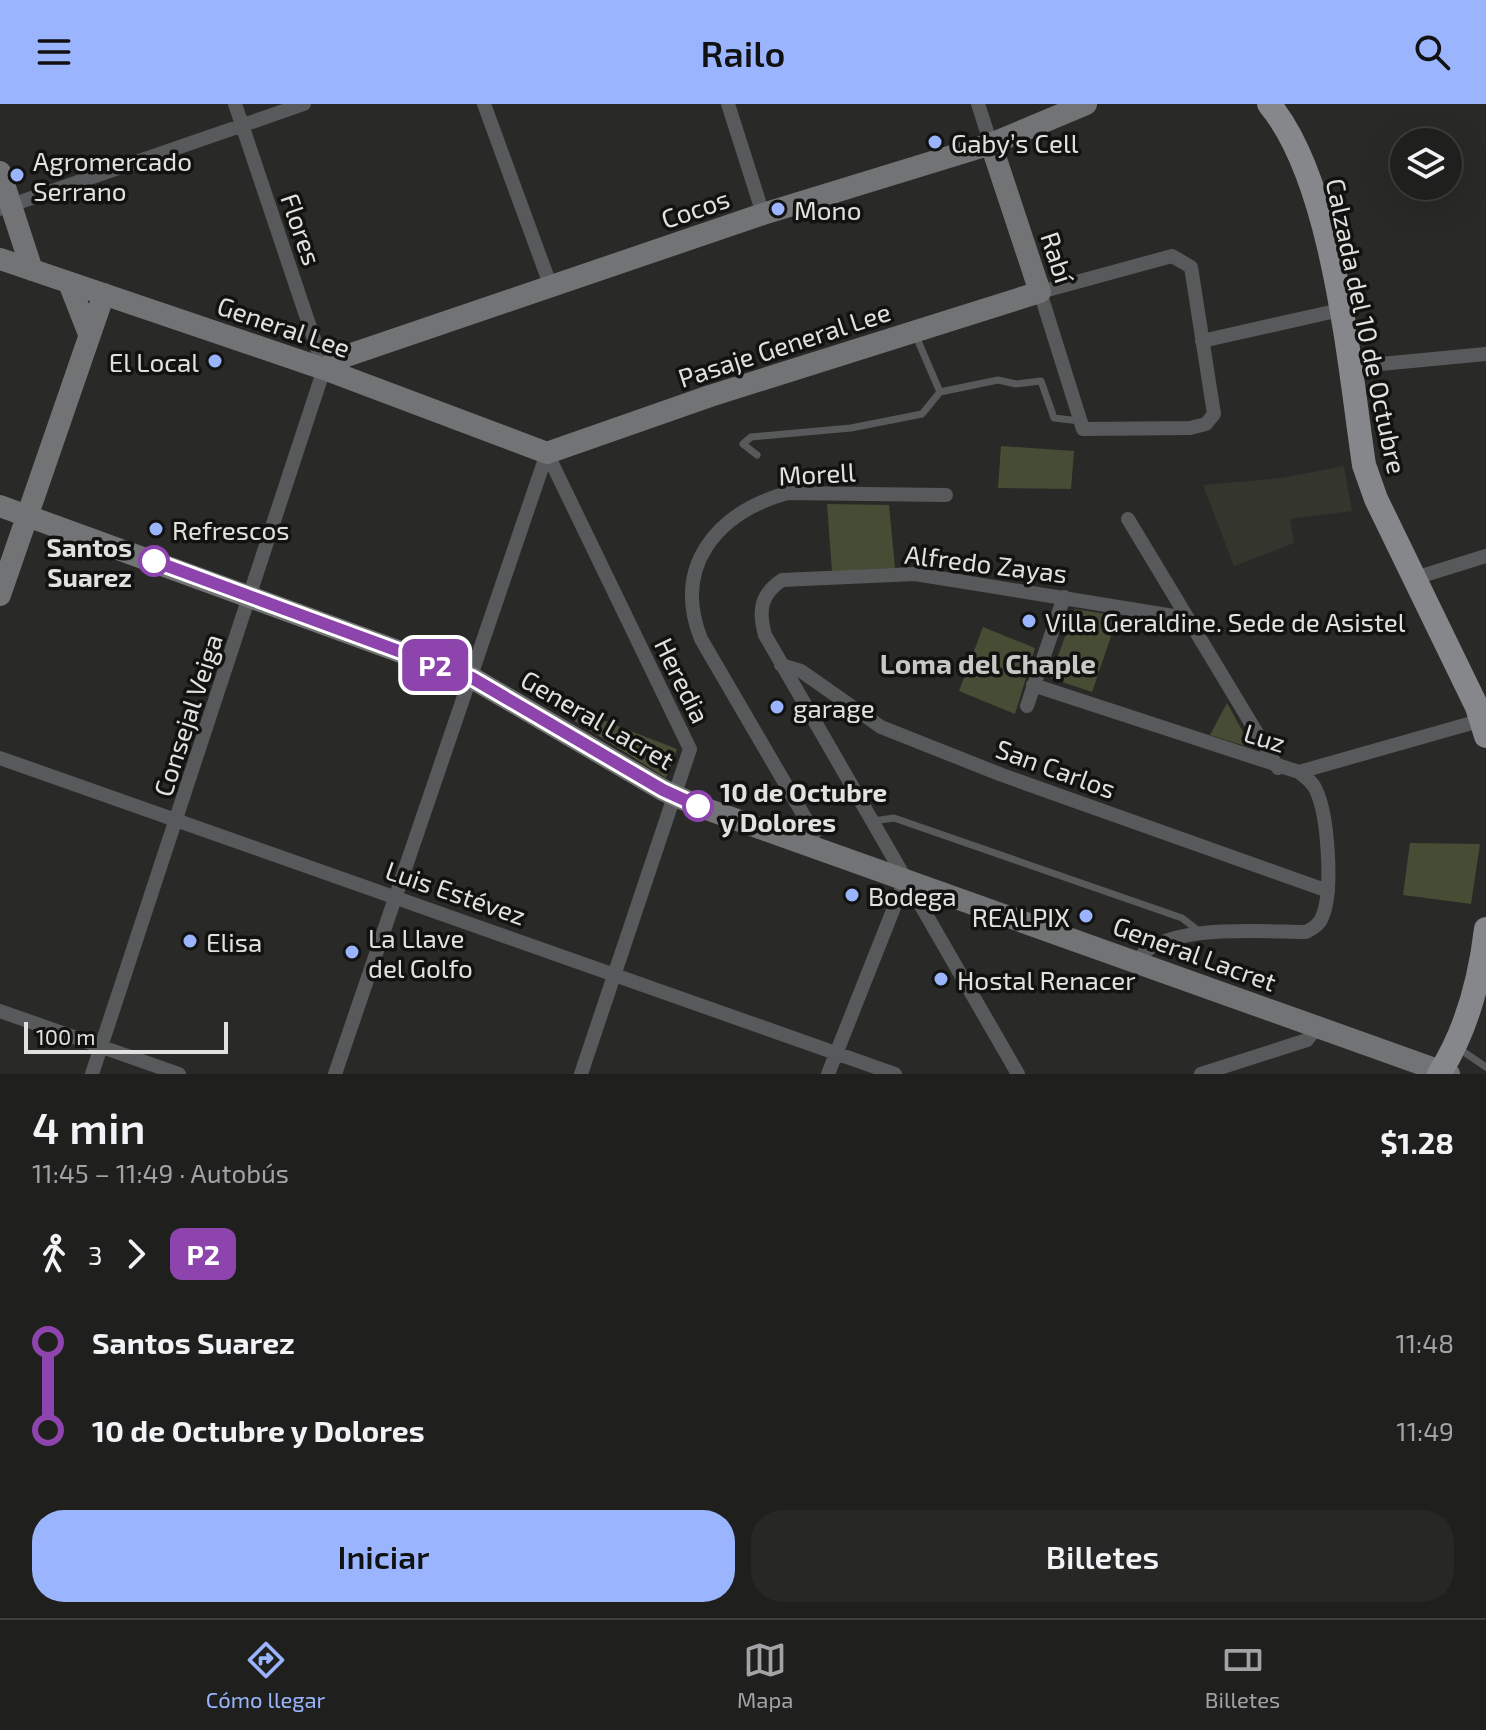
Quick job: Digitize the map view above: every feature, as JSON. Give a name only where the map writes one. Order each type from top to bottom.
[{"type":"main road","name":"Calzada del 10 de Octubre","points":[[1269,104],[1297,149],[1314,192],[1340,310],[1364,465],[1412,579],[1485,725]]},
{"type":"main road","points":[[1443,1073],[1456,1047],[1483,969],[1486,929]]},
{"type":"street","name":"Flores","points":[[235,104],[324,369]]},
{"type":"street","points":[[5,207],[304,104]]},
{"type":"street","points":[[484,104],[551,287]]},
{"type":"street","points":[[728,104],[763,214]]},
{"type":"street","name":"Rabí","points":[[978,104],[1082,425]]},
{"type":"street","name":"Cocos","points":[[324,369],[346,356],[763,214],[991,144],[1086,104]]},
{"type":"street","points":[[0,172],[5,207],[32,270]]},
{"type":"street","points":[[1040,292],[1172,256],[1182,259],[1191,267],[1214,414],[1206,424],[1082,425]]},
{"type":"street","name":"General Lee","points":[[0,259],[324,369],[547,453]]},
{"type":"street","points":[[69,283],[89,334]]},
{"type":"street","name":"Pasaje General Lee","points":[[547,453],[710,396],[1040,292]]},
{"type":"street","points":[[0,595],[104,294]]},
{"type":"street","points":[[1202,341],[1340,310]]},
{"type":"street","points":[[1349,367],[1486,354]]},
{"type":"street","name":"Consejal Veiga","points":[[92,1074],[324,369]]},
{"type":"street","points":[[335,1074],[547,453]]},
{"type":"street","name":"Heredia","points":[[547,453],[690,749],[581,1074]]},
{"type":"street","name":"Morell","points":[[810,845],[814,833],[701,639],[692,617],[692,591],[702,552],[715,532],[734,516],[762,500],[787,493],[946,495]]},
{"type":"street","name":"General Lacret","points":[[0,506],[472,678],[675,795],[1443,1073]]},
{"type":"street","points":[[1128,519],[1278,768]]},
{"type":"street","points":[[1412,579],[1486,556]]},
{"type":"street","name":"Alfredo Zayas","points":[[1018,1074],[781,665],[761,620],[767,590],[782,580],[915,574],[1186,618]]},
{"type":"street","points":[[1027,706],[1064,597]]},
{"type":"street","name":"San Carlos","points":[[781,665],[801,671],[881,727],[1002,775],[1328,891]]},
{"type":"street","name":"Luz","points":[[1033,685],[1278,768],[1299,772],[1485,725]]},
{"type":"street","name":"Luis Estévez","points":[[0,758],[614,972],[895,1074]]},
{"type":"street","points":[[1137,962],[1149,948],[1202,933],[1306,932],[1323,917],[1328,891],[1321,801],[1314,785],[1299,772]]},
{"type":"street","points":[[828,1074],[905,880]]},
{"type":"street","points":[[0,1011],[179,1074]]},
{"type":"street","points":[[1201,1074],[1307,1040],[1318,1026]]},
{"type":"lane","points":[[914,332],[940,392]]},
{"type":"lane","points":[[757,455],[743,444],[751,437],[851,428],[922,414],[940,392],[998,380],[1016,384],[1041,381],[1054,418],[1082,425]]},
{"type":"lane","points":[[873,821],[894,818],[1182,918],[1202,933]]},
{"type":"lane","points":[[1456,1047],[1486,1067]]},
{"type":"shaded area","points":[[1344,466],[1352,511],[1290,519],[1294,543],[1234,566],[1203,485],[1282,478]]},
{"type":"green space","points":[[1001,446],[1074,451],[1071,489],[998,488]]},
{"type":"green space","points":[[827,504],[889,505],[895,568],[832,571]]},
{"type":"green space","points":[[1075,609],[1118,616],[1092,692],[1050,678]]},
{"type":"green space","points":[[983,627],[1035,648],[1015,714],[959,691]]},
{"type":"green space","points":[[525,690],[677,749],[666,778]]},
{"type":"green space","points":[[1227,703],[1252,748],[1210,735]]},
{"type":"green space","points":[[1410,843],[1480,844],[1471,904],[1403,895]]},
{"type":"bus line","name":"P2","points":[[154,561],[472,678],[663,790],[698,806]]},
{"type":"place","name":"Gaby’s Cell","points":[[935,142]]},
{"type":"place","name":"Agromercado Serrano","points":[[17,175]]},
{"type":"place","name":"Mono","points":[[778,209]]},
{"type":"place","name":"El Local","points":[[215,361]]},
{"type":"place","name":"Refrescos","points":[[156,529]]},
{"type":"place","name":"Santos Suarez","points":[[154,561]]},
{"type":"place","name":"Villa Geraldine. Sede de Asistel","points":[[1029,621]]},
{"type":"place","name":"garage","points":[[777,707]]},
{"type":"place","name":"10 de Octubre y Dolores","points":[[698,806]]},
{"type":"place","name":"Bodega","points":[[852,895]]},
{"type":"place","name":"REALPIX","points":[[1086,916]]},
{"type":"place","name":"Elisa","points":[[190,941]]},
{"type":"place","name":"La Llave del Golfo","points":[[352,952]]},
{"type":"place","name":"Hostal Renacer","points":[[941,979]]},
{"type":"district","name":"Loma del Chaple","points":[[988,663]]}]
